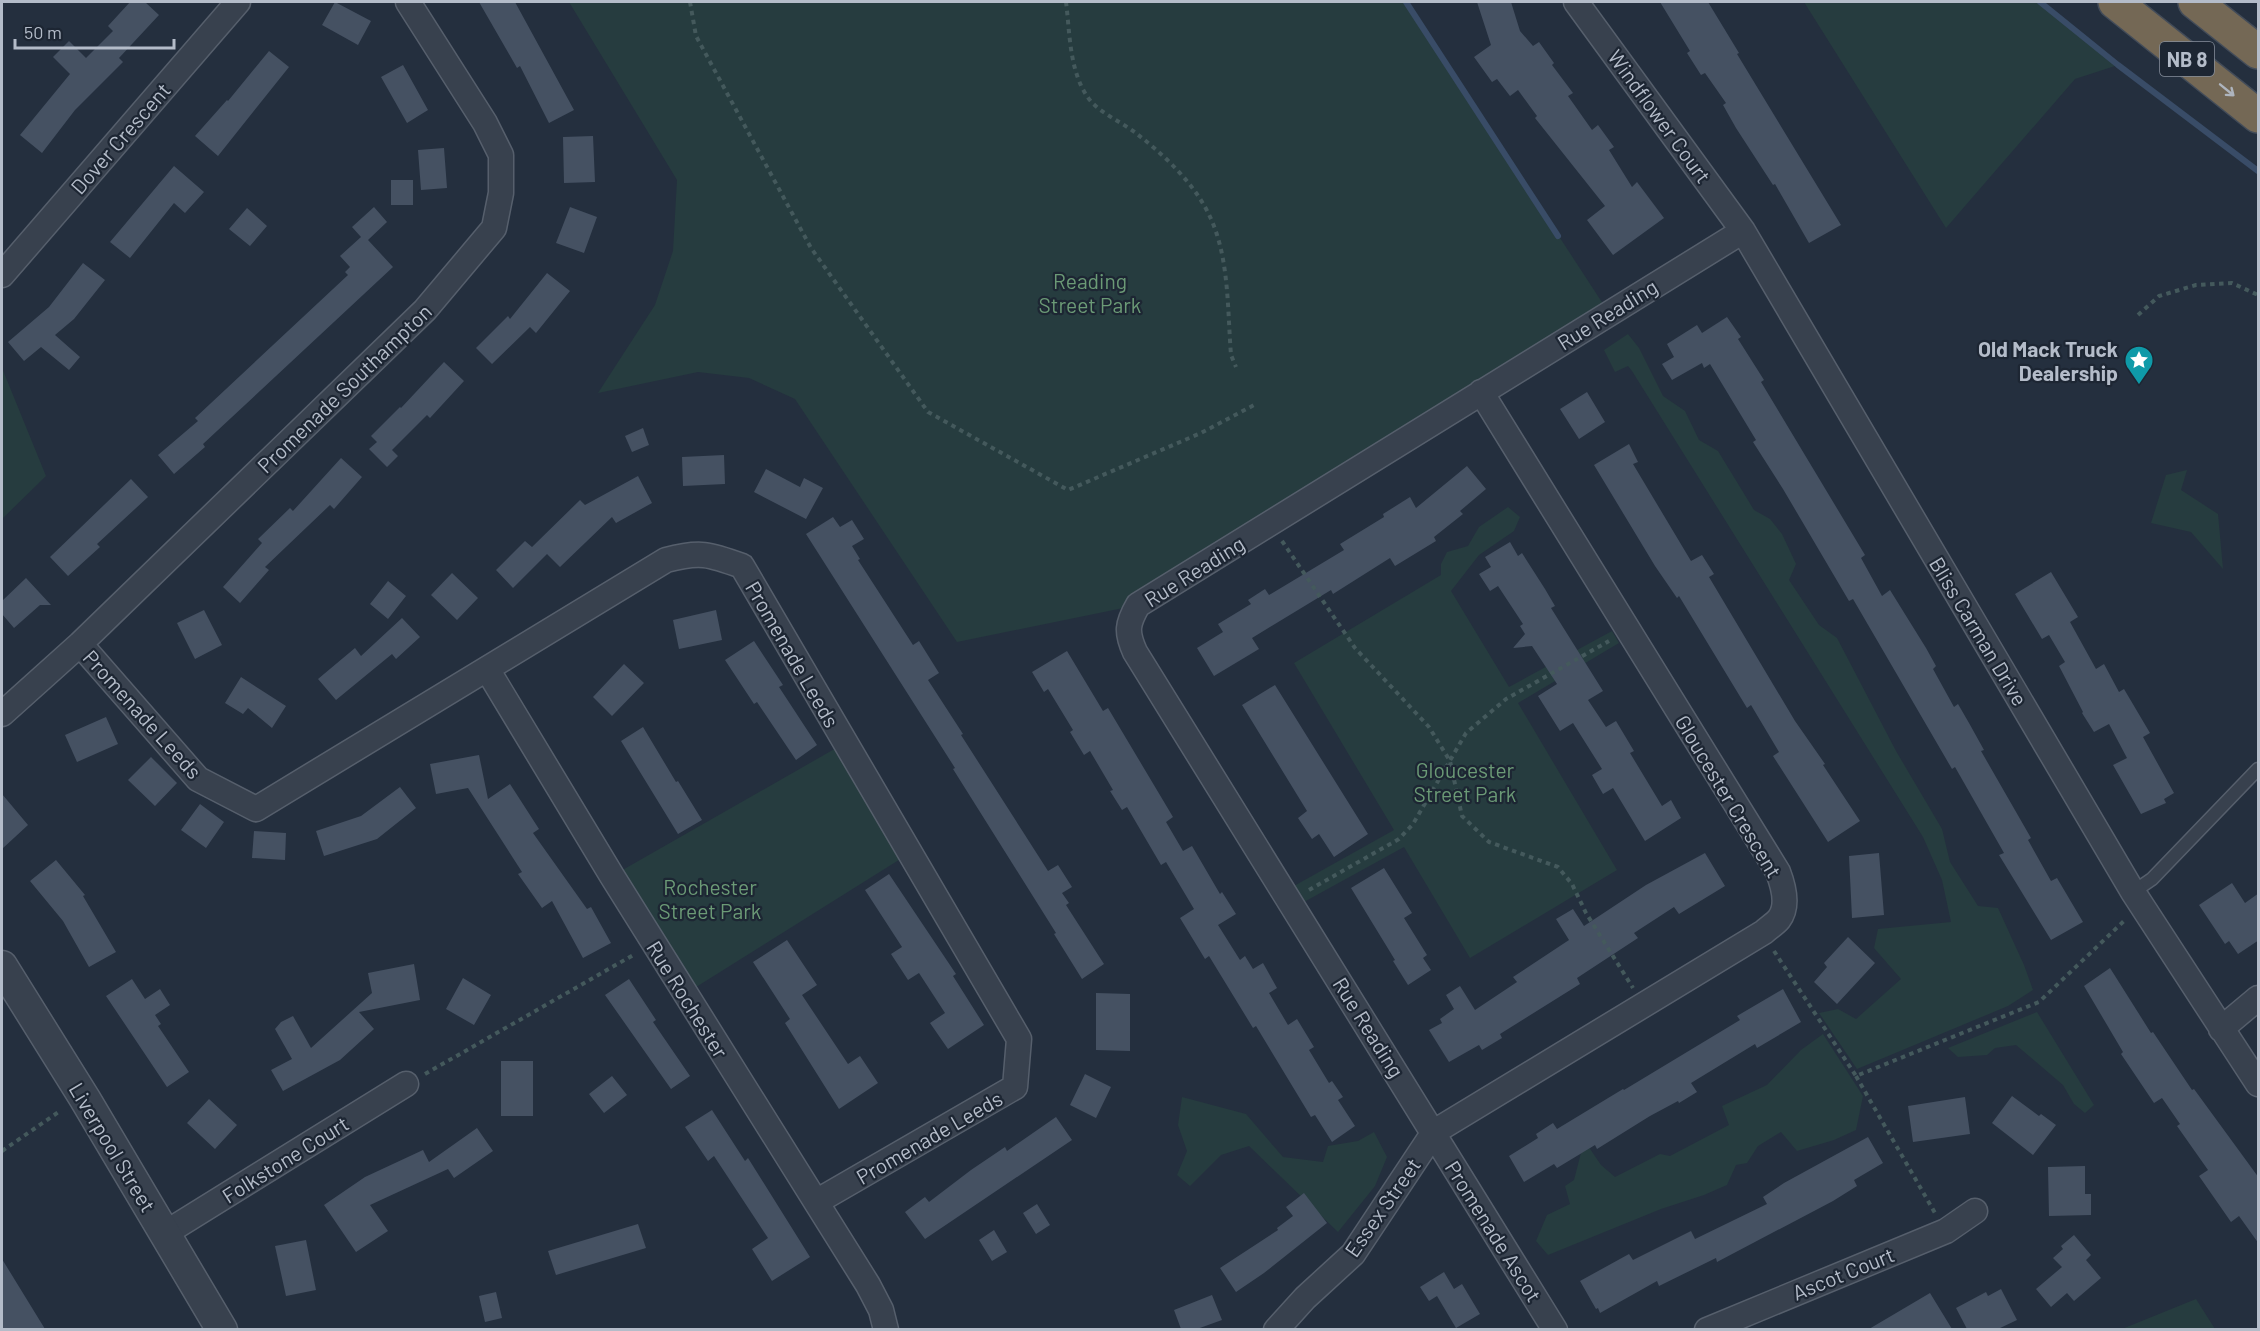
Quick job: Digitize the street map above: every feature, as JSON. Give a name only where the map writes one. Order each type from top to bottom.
[{"type":"highway","name":"NB 8","points":[[2115,2],[2259,116]]},
{"type":"highway","name":"NB 8","points":[[2195,2],[2259,52]]},
{"type":"street","name":"Dover Crescent","points":[[2,275],[238,2]]},
{"type":"street","name":"Promenade Southampton","points":[[2,714],[80,644],[425,310],[494,228],[501,193],[501,155],[484,123],[408,2]]},
{"type":"street","name":"Windflower Court","points":[[1576,2],[1743,231]]},
{"type":"street","name":"Rue Reading","points":[[1434,1132],[1135,652],[1129,637],[1130,620],[1138,605],[1743,231]]},
{"type":"street","name":"Bliss Carman Drive","points":[[1743,231],[2137,898],[2259,1084]]},
{"type":"street","name":"Gloucester Crescent","points":[[1434,1132],[1764,932],[1779,918],[1784,907],[1783,885],[1778,872],[1481,392]]},
{"type":"street","name":"Promenade Leeds","points":[[80,644],[198,778],[256,809],[666,560],[692,553],[712,555],[742,566],[1019,1039],[1015,1087],[816,1202]]},
{"type":"street","name":"Rue Rochester","points":[[487,669],[612,876],[868,1286],[881,1310],[886,1329]]},
{"type":"street","name":"Liverpool Street","points":[[2,966],[85,1099],[222,1329]]},
{"type":"street","points":[[2222,1029],[2259,998]]},
{"type":"street","name":"Folkstone Court","points":[[164,1234],[406,1084]]},
{"type":"street","name":"Essex Street","points":[[1276,1329],[1305,1298],[1353,1254],[1434,1132]]},
{"type":"street","name":"Promenade Ascot","points":[[1434,1132],[1555,1329]]},
{"type":"street","name":"Ascot Court","points":[[1707,1329],[1946,1232],[1975,1211]]},
{"type":"lane","points":[[2137,898],[2152,879],[2259,769]]},
{"type":"path","points":[[690,2],[696,36],[811,248],[928,412],[1068,490],[1201,433],[1256,404]]},
{"type":"path","points":[[1066,2],[1074,63],[1080,83],[1089,99],[1101,110],[1137,134],[1157,152],[1191,188],[1205,207],[1214,227],[1223,262],[1231,355],[1236,367]]},
{"type":"path","points":[[2138,315],[2159,296],[2196,285],[2232,283],[2259,295]]},
{"type":"path","points":[[1270,523],[1355,648],[1429,727],[1450,761],[1462,816],[1490,842],[1558,867],[1572,884],[1586,913],[1636,993]]},
{"type":"path","points":[[1310,890],[1399,839],[1413,824],[1466,733],[1506,699],[1610,641]]},
{"type":"path","points":[[1856,1076],[2039,1002],[2137,898]]},
{"type":"path","points":[[1764,932],[1856,1076],[1946,1232]]},
{"type":"path","points":[[406,1084],[635,954]]},
{"type":"path","points":[[2,1151],[60,1111]]},
{"type":"green space","name":"Reading Street Park","points":[[569,2],[1406,2],[1609,313],[1138,605],[957,642],[795,399],[749,378],[698,372],[598,393],[655,305],[673,251],[677,180]]},
{"type":"green space","points":[[1804,2],[2040,2],[2118,65],[2075,79],[1946,228]]},
{"type":"green space","points":[[1628,334],[1639,348],[1663,396],[1685,411],[1699,440],[1718,451],[1754,510],[1770,519],[1782,534],[1796,564],[1789,580],[1819,625],[1837,638],[1896,751],[1942,829],[1950,862],[1978,906],[1998,908],[2033,990],[2008,1006],[1857,1069],[1819,1013],[1838,1009],[1856,1019],[1901,979],[1874,948],[1878,929],[1951,922],[1942,880],[1923,837],[1632,371],[1628,366],[1615,372],[1604,350]]},
{"type":"green space","points":[[2,368],[46,476],[2,519]]},
{"type":"green space","points":[[2187,470],[2181,490],[2218,514],[2223,569],[2191,532],[2151,523],[2166,475]]},
{"type":"green space","name":"Gloucester Street Park","points":[[1508,507],[1520,517],[1514,531],[1479,555],[1451,591],[1509,687],[1612,631],[1619,643],[1518,703],[1617,870],[1470,958],[1404,847],[1304,902],[1294,886],[1394,830],[1294,663],[1441,575],[1441,564],[1447,552],[1468,546],[1479,527]]},
{"type":"green space","name":"Rochester Street Park","points":[[845,743],[910,853],[685,994],[612,876]]},
{"type":"green space","points":[[2037,1012],[2094,1105],[2085,1113],[2074,1104],[2063,1085],[2016,1045],[1995,1048],[1987,1055],[1958,1057],[1948,1048]]},
{"type":"green space","points":[[1823,1034],[1863,1096],[1856,1130],[1834,1140],[1797,1151],[1781,1132],[1758,1146],[1747,1163],[1736,1165],[1727,1185],[1548,1255],[1536,1241],[1547,1215],[1570,1204],[1565,1186],[1574,1180],[1582,1149],[1586,1143],[1601,1165],[1615,1177],[1660,1154],[1670,1156],[1729,1125],[1722,1106],[1767,1085],[1801,1050]]},
{"type":"green space","points":[[1182,1097],[1246,1114],[1283,1157],[1323,1162],[1328,1146],[1358,1141],[1374,1132],[1387,1157],[1375,1186],[1338,1232],[1249,1146],[1221,1155],[1190,1186],[1177,1175],[1187,1151],[1178,1125]]},
{"type":"green space","points":[[2196,1299],[2215,1329],[2122,1329]]},
{"type":"building","points":[[130,2],[145,2],[159,15],[119,58],[123,62],[75,110],[42,153],[20,135],[70,74],[53,57],[69,41],[86,58],[113,31],[108,26]]},
{"type":"building","points":[[335,2],[371,21],[358,45],[322,25]]},
{"type":"building","points":[[479,2],[515,2],[574,110],[549,123],[520,66],[517,68]]},
{"type":"building","points":[[1477,2],[1511,2],[1520,31],[1533,46],[1539,42],[1554,63],[1552,65],[1573,93],[1568,96],[1592,130],[1598,125],[1614,147],[1609,150],[1632,187],[1637,182],[1664,218],[1613,255],[1587,220],[1605,206],[1535,118],[1537,116],[1518,90],[1510,96],[1497,79],[1492,82],[1474,57],[1491,45]]},
{"type":"building","points":[[1660,2],[1708,2],[1841,225],[1809,243],[1775,184],[1773,185],[1736,128],[1723,105],[1726,103],[1705,73],[1701,75],[1687,53],[1690,51]]},
{"type":"building","points":[[269,51],[289,67],[218,156],[195,136],[228,101]]},
{"type":"building","points":[[403,65],[428,110],[407,123],[381,77]]},
{"type":"building","points":[[593,136],[595,182],[564,183],[563,137]]},
{"type":"building","points":[[444,148],[447,188],[421,190],[418,150]]},
{"type":"building","points":[[174,166],[204,192],[185,213],[174,203],[130,258],[110,242]]},
{"type":"building","points":[[391,180],[413,180],[413,205],[391,205]]},
{"type":"building","points":[[374,207],[387,222],[368,240],[393,267],[203,444],[205,447],[174,474],[158,455],[198,421],[195,418],[348,275],[345,272],[350,267],[340,256],[361,237],[352,227]]},
{"type":"building","points":[[570,207],[597,217],[584,253],[556,243]]},
{"type":"building","points":[[247,208],[267,226],[250,246],[229,229]]},
{"type":"building","points":[[83,263],[105,280],[74,319],[55,335],[80,357],[69,370],[41,347],[24,361],[8,342],[49,307]]},
{"type":"building","points":[[547,273],[570,291],[536,333],[530,327],[492,364],[476,348],[508,316],[510,319]]},
{"type":"building","points":[[1727,317],[1741,337],[1738,339],[1764,380],[1761,382],[1865,555],[1861,558],[1882,596],[1890,590],[1926,648],[1936,666],[1933,669],[1954,707],[1958,704],[1969,723],[1984,750],[1981,751],[2031,838],[2028,840],[2051,881],[2057,878],[2083,922],[2051,940],[1999,855],[2004,853],[1955,767],[1952,769],[1853,599],[1849,601],[1753,442],[1756,440],[1710,364],[1704,368],[1702,363],[1672,380],[1662,364],[1674,357],[1667,344],[1697,325],[1702,333]]},
{"type":"building","points":[[444,362],[464,381],[430,418],[427,415],[392,450],[398,456],[387,467],[369,449],[377,442],[371,436]]},
{"type":"building","points":[[1587,392],[1605,422],[1579,439],[1560,409]]},
{"type":"building","points":[[643,428],[649,445],[632,452],[625,436]]},
{"type":"building","points":[[1629,444],[1638,462],[1633,464],[1691,561],[1702,555],[1714,574],[1709,577],[1795,721],[1860,821],[1828,842],[1773,756],[1779,752],[1751,705],[1747,708],[1679,596],[1677,598],[1655,566],[1594,465]]},
{"type":"building","points":[[724,455],[725,484],[683,486],[682,457]]},
{"type":"building","points":[[341,458],[362,477],[334,509],[330,505],[265,567],[269,570],[240,603],[223,587],[262,543],[258,539],[290,508],[293,511]]},
{"type":"building","points":[[1467,466],[1486,489],[1460,511],[1463,514],[1434,537],[1436,541],[1395,566],[1390,558],[1333,594],[1331,590],[1252,638],[1259,649],[1214,676],[1197,648],[1223,632],[1218,624],[1251,604],[1248,600],[1265,589],[1269,595],[1344,550],[1340,544],[1384,517],[1383,514],[1410,497],[1416,508]]},
{"type":"building","points":[[766,469],[800,487],[804,478],[823,488],[806,519],[754,492]]},
{"type":"building","points":[[638,476],[652,503],[616,523],[612,517],[560,567],[547,554],[513,588],[496,570],[525,541],[532,547],[580,500],[585,505]]},
{"type":"building","points":[[131,479],[148,497],[97,544],[100,547],[68,576],[50,557]]},
{"type":"building","points":[[833,517],[840,527],[852,520],[864,539],[852,546],[860,559],[858,560],[913,645],[919,641],[939,673],[928,680],[1048,871],[1058,865],[1072,887],[1062,893],[1069,903],[1066,905],[1104,964],[1082,979],[1054,934],[1056,933],[953,769],[955,768],[806,534]]},
{"type":"building","points":[[1510,542],[1518,556],[1522,553],[1545,589],[1555,606],[1551,608],[1603,691],[1588,700],[1606,727],[1616,721],[1634,751],[1630,753],[1662,806],[1671,800],[1681,818],[1645,841],[1613,788],[1603,794],[1592,775],[1602,769],[1573,723],[1560,731],[1538,696],[1557,684],[1532,646],[1513,648],[1525,634],[1520,626],[1523,624],[1498,586],[1490,591],[1479,574],[1491,567],[1485,557]]},
{"type":"building","points":[[2051,572],[2078,617],[2070,622],[2096,669],[2104,664],[2119,692],[2124,689],[2150,733],[2143,737],[2174,793],[2164,799],[2166,803],[2141,814],[2113,765],[2127,758],[2109,724],[2094,732],[2059,666],[2065,662],[2049,635],[2042,639],[2015,594]]},
{"type":"building","points":[[452,573],[478,598],[457,620],[431,595]]},
{"type":"building","points":[[26,578],[51,605],[40,605],[14,628],[2,614],[2,601]]},
{"type":"building","points":[[388,581],[406,596],[388,619],[370,604]]},
{"type":"building","points":[[204,610],[222,645],[195,659],[177,623]]},
{"type":"building","points":[[716,610],[722,640],[679,649],[673,620]]},
{"type":"building","points":[[402,618],[420,637],[396,659],[392,654],[336,700],[318,679],[355,648],[361,656]]},
{"type":"building","points":[[754,641],[783,685],[779,687],[817,745],[796,760],[757,702],[754,704],[725,660]]},
{"type":"building","points":[[1067,651],[1103,711],[1108,708],[1173,817],[1166,822],[1183,851],[1192,846],[1220,894],[1222,892],[1236,914],[1218,925],[1240,960],[1245,956],[1253,969],[1263,963],[1277,988],[1269,993],[1288,1025],[1297,1019],[1314,1047],[1309,1050],[1329,1083],[1332,1081],[1343,1097],[1338,1100],[1355,1126],[1332,1142],[1315,1115],[1311,1117],[1256,1026],[1253,1028],[1209,956],[1205,959],[1180,918],[1194,909],[1166,862],[1161,865],[1127,807],[1122,810],[1090,751],[1084,755],[1070,732],[1073,730],[1048,689],[1044,692],[1032,672]]},
{"type":"building","points":[[624,664],[644,683],[612,716],[593,697]]},
{"type":"building","points":[[241,677],[286,706],[272,728],[248,708],[243,714],[225,703]]},
{"type":"building","points":[[1275,685],[1368,834],[1334,857],[1319,834],[1312,839],[1298,818],[1307,811],[1242,705]]},
{"type":"building","points":[[106,717],[118,744],[77,762],[65,735]]},
{"type":"building","points":[[643,727],[702,820],[678,834],[621,741]]},
{"type":"building","points":[[479,755],[488,799],[510,784],[539,829],[533,833],[587,909],[591,907],[611,943],[583,958],[552,901],[542,908],[518,874],[522,872],[468,788],[436,794],[430,764]]},
{"type":"building","points":[[151,757],[177,783],[155,806],[128,780]]},
{"type":"building","points":[[400,787],[416,808],[377,839],[324,856],[316,831],[361,816]]},
{"type":"building","points":[[2,794],[28,825],[2,849]]},
{"type":"building","points":[[200,804],[224,822],[206,848],[181,830]]},
{"type":"building","points":[[254,831],[286,833],[285,860],[252,858]]},
{"type":"building","points":[[1705,853],[1725,886],[1679,914],[1674,907],[1634,933],[1638,938],[1577,978],[1580,984],[1500,1034],[1502,1038],[1482,1050],[1479,1045],[1449,1062],[1429,1030],[1442,1023],[1440,1019],[1454,1009],[1446,995],[1460,986],[1475,1010],[1517,982],[1513,977],[1569,940],[1556,919],[1573,909],[1584,926],[1646,885]]},
{"type":"building","points":[[1879,853],[1884,915],[1852,918],[1849,856]]},
{"type":"building","points":[[56,860],[85,895],[83,896],[116,952],[89,967],[63,921],[30,881]]},
{"type":"building","points":[[1384,868],[1412,913],[1404,918],[1427,955],[1423,958],[1431,970],[1408,985],[1351,888]]},
{"type":"building","points":[[889,874],[956,974],[953,976],[984,1025],[948,1049],[930,1023],[945,1013],[919,973],[908,980],[891,954],[902,947],[865,890]]},
{"type":"building","points":[[2232,883],[2245,903],[2259,893],[2259,940],[2238,954],[2229,941],[2225,944],[2199,905]]},
{"type":"building","points":[[1848,937],[1875,963],[1837,1004],[1814,982],[1827,967],[1824,963]]},
{"type":"building","points":[[787,940],[817,985],[802,995],[848,1064],[860,1056],[878,1083],[839,1109],[785,1023],[790,1019],[753,962]]},
{"type":"building","points":[[414,964],[420,1000],[359,1012],[374,1029],[340,1060],[283,1091],[271,1070],[292,1059],[275,1029],[281,1022],[293,1016],[311,1048],[372,993],[368,973]]},
{"type":"building","points":[[2110,968],[2151,1033],[2153,1032],[2192,1090],[2194,1089],[2259,1178],[2259,1244],[2239,1216],[2231,1222],[2199,1176],[2208,1170],[2177,1126],[2180,1124],[2162,1098],[2154,1103],[2121,1054],[2123,1052],[2084,986]]},
{"type":"building","points":[[463,978],[491,995],[474,1025],[446,1009]]},
{"type":"building","points":[[132,979],[145,999],[160,989],[170,1005],[155,1015],[161,1024],[158,1026],[189,1072],[167,1087],[106,996]]},
{"type":"building","points":[[629,979],[656,1020],[653,1022],[690,1076],[671,1089],[605,995]]},
{"type":"building","points":[[1783,989],[1801,1022],[1757,1048],[1755,1044],[1691,1083],[1697,1092],[1679,1103],[1678,1101],[1650,1116],[1597,1149],[1595,1145],[1557,1168],[1554,1164],[1524,1182],[1509,1156],[1538,1138],[1536,1134],[1553,1123],[1557,1129],[1624,1090],[1740,1020],[1737,1016]]},
{"type":"building","points":[[1096,993],[1130,994],[1130,1051],[1096,1050]]},
{"type":"building","points":[[501,1061],[533,1061],[533,1116],[501,1116]]},
{"type":"building","points":[[1085,1074],[1111,1087],[1096,1118],[1070,1105]]},
{"type":"building","points":[[612,1076],[627,1095],[604,1113],[589,1094]]},
{"type":"building","points":[[2012,1096],[2039,1116],[2041,1114],[2056,1125],[2033,1155],[1992,1123]]},
{"type":"building","points":[[1965,1097],[1970,1134],[1913,1142],[1908,1106]]},
{"type":"building","points":[[209,1099],[237,1125],[215,1149],[187,1123]]},
{"type":"building","points":[[712,1110],[745,1161],[748,1158],[810,1257],[772,1281],[752,1249],[768,1238],[714,1156],[708,1161],[685,1127]]},
{"type":"building","points":[[1056,1117],[1072,1140],[925,1239],[905,1212],[925,1197],[929,1202],[1005,1147],[1007,1151]]},
{"type":"building","points":[[477,1128],[493,1151],[454,1178],[448,1169],[370,1205],[388,1231],[356,1252],[324,1205],[365,1177],[423,1150],[429,1162]]},
{"type":"building","points":[[1868,1137],[1883,1163],[1854,1180],[1857,1186],[1717,1262],[1716,1258],[1659,1286],[1657,1281],[1600,1313],[1580,1281],[1629,1254],[1633,1260],[1691,1231],[1695,1239],[1767,1204],[1763,1197],[1784,1183]]},
{"type":"building","points":[[2085,1166],[2085,1194],[2091,1194],[2091,1215],[2049,1216],[2048,1167]]},
{"type":"building","points":[[1304,1193],[1327,1223],[1236,1292],[1220,1268],[1278,1230],[1277,1228],[1293,1216],[1286,1207]]},
{"type":"building","points":[[1037,1204],[1050,1225],[1036,1234],[1023,1213]]},
{"type":"building","points":[[638,1224],[646,1248],[556,1275],[548,1251]]},
{"type":"building","points":[[994,1230],[1007,1252],[992,1261],[979,1240]]},
{"type":"building","points":[[2074,1235],[2091,1255],[2086,1260],[2101,1278],[2074,1301],[2067,1293],[2051,1307],[2036,1289],[2062,1267],[2053,1258],[2063,1249],[2061,1246]]},
{"type":"building","points":[[306,1240],[316,1290],[286,1296],[275,1246]]},
{"type":"building","points":[[2,1259],[45,1329],[2,1329]]},
{"type":"building","points":[[1444,1272],[1454,1289],[1462,1284],[1480,1314],[1456,1328],[1437,1296],[1429,1301],[1420,1287]]},
{"type":"building","points":[[2001,1289],[2017,1320],[1998,1329],[1967,1329],[1956,1308],[1986,1292],[1988,1296]]},
{"type":"building","points":[[496,1292],[502,1318],[485,1322],[479,1296]]},
{"type":"building","points":[[1930,1293],[1952,1329],[1869,1329]]},
{"type":"building","points":[[1212,1295],[1222,1320],[1197,1329],[1181,1329],[1174,1310]]},
{"type":"waterway","points":[[1406,2],[1558,236]]},
{"type":"waterway","points":[[2040,2],[2118,65],[2258,171]]},
{"type":"place","name":"Old Mack Truck Dealership","points":[[2139,386]]}]
